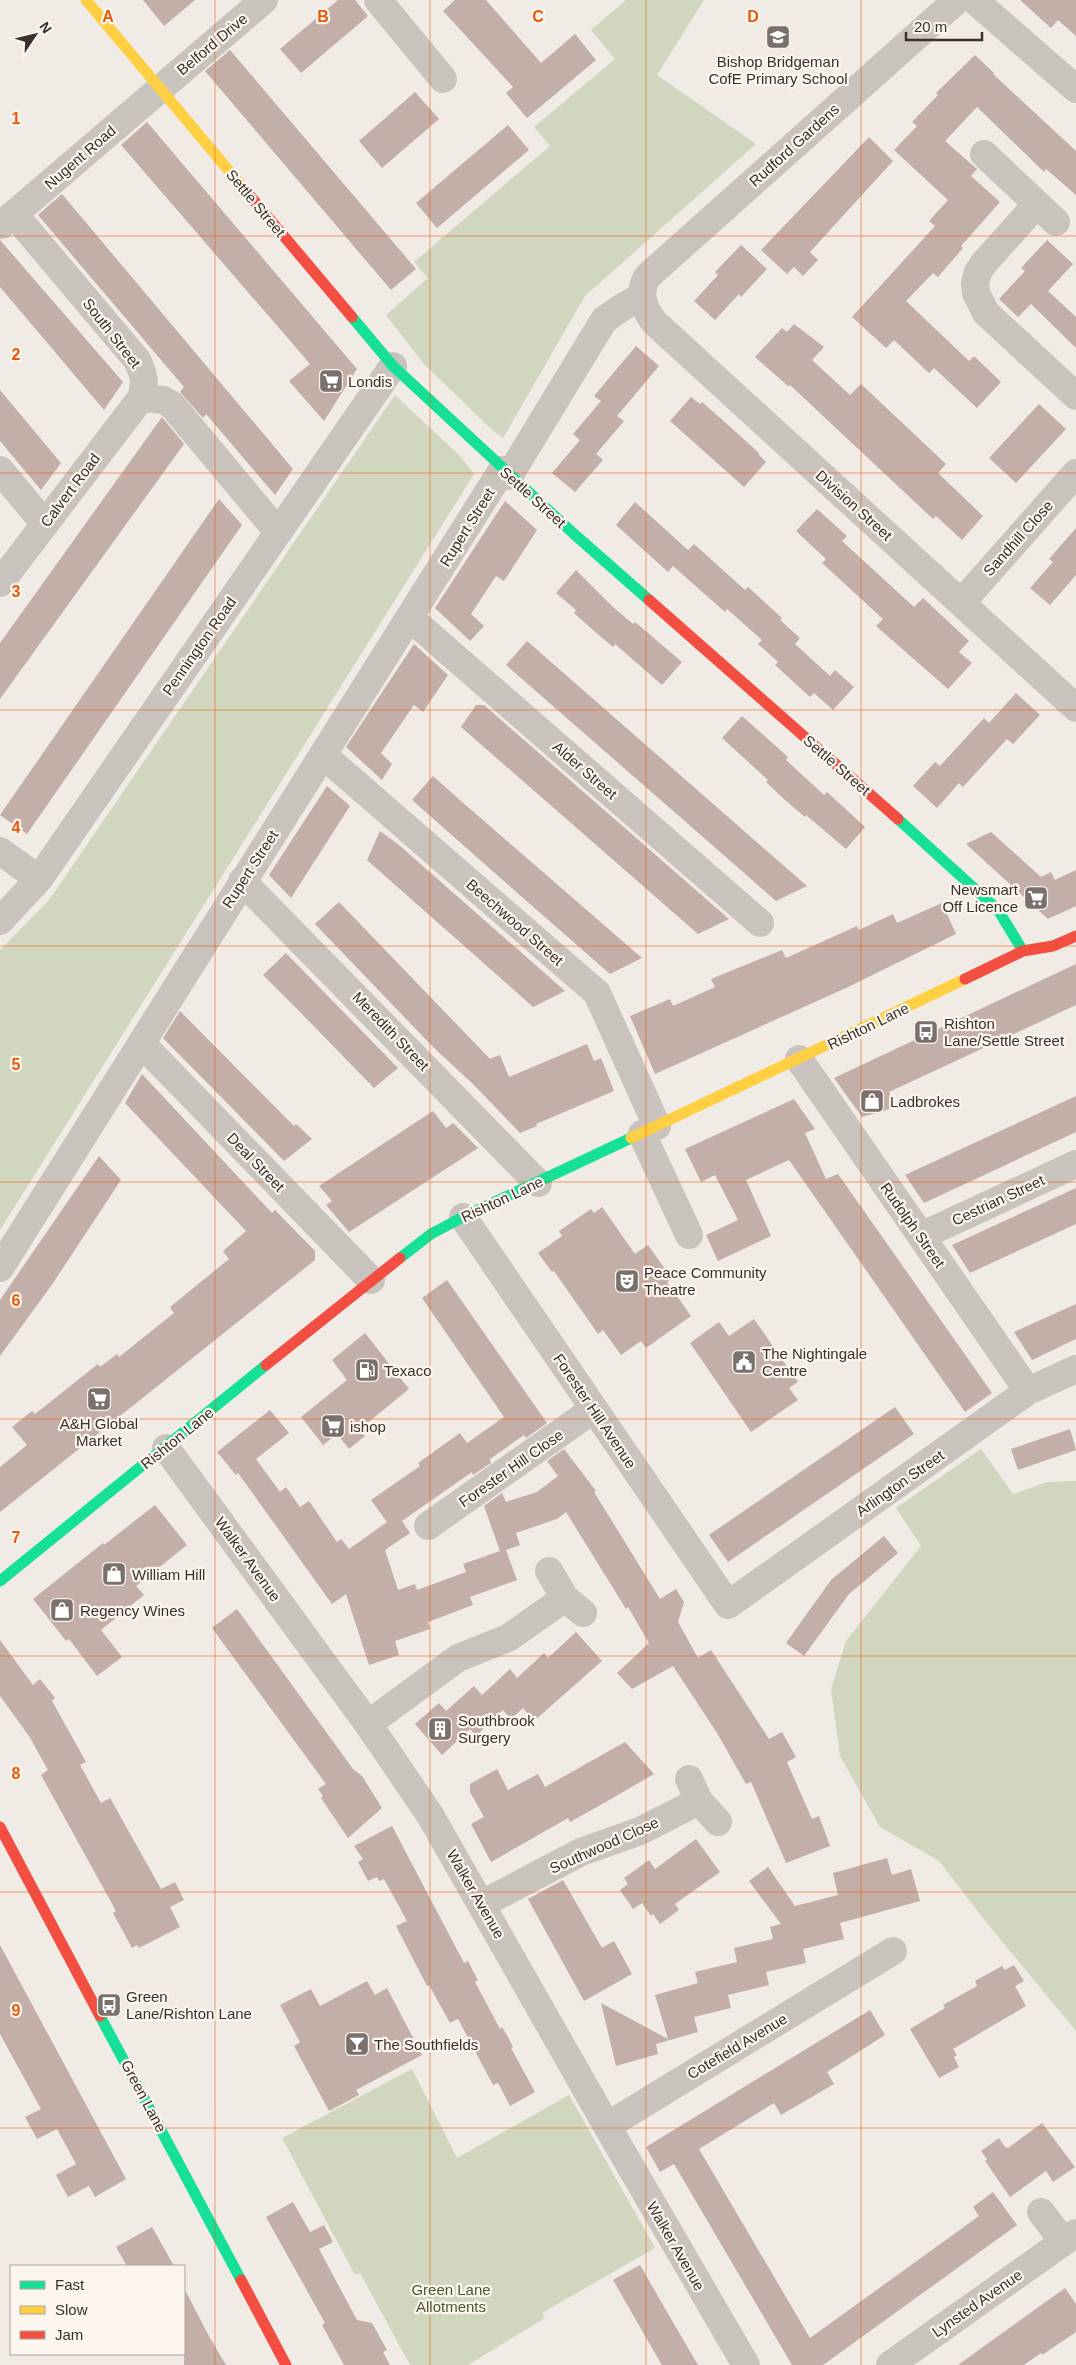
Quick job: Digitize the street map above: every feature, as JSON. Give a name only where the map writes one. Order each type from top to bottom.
[{"type":"street","name":"Settle Street","points":[[86,0],[399,373],[500,468],[929,846],[998,910],[1023,951]]},
{"type":"street","name":"Belford Drive","points":[[160,88],[264,0]]},
{"type":"street","points":[[378,0],[443,79]]},
{"type":"street","name":"Rudford Gardens","points":[[641,296],[643,283],[648,276],[957,0]]},
{"type":"street","points":[[974,0],[1076,89]]},
{"type":"street","name":"Nugent Road","points":[[7,220],[160,88]]},
{"type":"street","points":[[984,154],[1047,213],[984,263],[978,272],[975,283],[976,293],[986,313],[1076,396]]},
{"type":"street","name":"South Street","points":[[7,220],[137,360],[144,373],[145,386],[141,398]]},
{"type":"street","name":"Rupert Street","points":[[0,1268],[142,1044],[242,881],[410,618],[500,468],[604,320],[641,296]]},
{"type":"street","name":"Division Street","points":[[641,296],[646,310],[654,322],[1076,708]]},
{"type":"street","name":"Pennington Road","points":[[0,921],[39,879],[278,532],[399,373]]},
{"type":"street","points":[[141,398],[163,400],[172,405],[278,532]]},
{"type":"street","name":"Calvert Road","points":[[0,583],[44,522],[141,398]]},
{"type":"street","points":[[0,470],[44,522]]},
{"type":"street","name":"Sandhill Close","points":[[961,603],[1076,473]]},
{"type":"street","name":"Alder Street","points":[[410,618],[760,923]]},
{"type":"street","name":"Beechwood Street","points":[[323,755],[597,993],[690,1235]]},
{"type":"street","points":[[0,851],[39,879]]},
{"type":"street","name":"Meredith Street","points":[[242,881],[538,1183]]},
{"type":"street","name":"Rishton Lane","points":[[0,1581],[371,1280],[431,1234],[463,1217],[1023,951],[1054,946],[1076,936]]},
{"type":"street","name":"Deal Street","points":[[142,1044],[371,1280]]},
{"type":"street","name":"Rudolph Street","points":[[799,1059],[1028,1391]]},
{"type":"street","name":"Cestrian Street","points":[[921,1236],[1076,1164]]},
{"type":"street","name":"Forester Hill Avenue","points":[[463,1217],[728,1605]]},
{"type":"street","name":"Arlington Street","points":[[728,1605],[1028,1391],[1076,1369]]},
{"type":"street","name":"Forester Hill Close","points":[[428,1526],[594,1409]]},
{"type":"street","name":"Walker Avenue","points":[[166,1448],[368,1724],[430,1815],[746,2365]]},
{"type":"street","points":[[368,1724],[458,1658],[508,1638],[574,1605],[549,1571]]},
{"type":"street","name":"Southwood Close","points":[[482,1904],[581,1852],[640,1831],[694,1790],[718,1822]]},
{"type":"street","name":"Green Lane","points":[[0,1827],[286,2365]]},
{"type":"street","name":"Cotefield Avenue","points":[[607,2126],[874,1975],[893,1951]]},
{"type":"street","name":"Lynsted Avenue","points":[[890,2365],[1070,2237],[1042,2212]]},
{"type":"green space","points":[[626,0],[704,0],[657,75],[756,144],[585,296],[503,438],[492,430],[423,363],[386,315],[428,278],[414,262],[550,146],[534,127],[615,59],[591,30]]},
{"type":"green space","points":[[395,395],[459,455],[474,474],[0,1230],[0,950],[49,900]]},
{"type":"green space","points":[[981,1449],[1013,1494],[1047,1482],[1076,1481],[1076,2031],[986,1922],[939,1861],[880,1827],[840,1756],[831,1689],[846,1641],[921,1546],[896,1508]]},
{"type":"green space","name":"Green Lane Allotments","points":[[412,2069],[457,2158],[569,2095],[655,2248],[542,2313],[545,2318],[468,2365],[410,2365],[360,2273],[355,2275],[282,2138]]},
{"type":"building","points":[[143,0],[195,0],[164,26]]},
{"type":"building","points":[[338,0],[355,0],[368,16],[301,73],[280,49]]},
{"type":"building","points":[[455,0],[486,0],[541,63],[575,34],[596,60],[527,118],[506,93],[513,87],[443,11]]},
{"type":"building","points":[[1020,0],[1076,0],[1076,36],[1058,20],[1051,28]]},
{"type":"building","points":[[230,50],[416,269],[391,290],[205,71]]},
{"type":"building","points":[[975,55],[1076,151],[1076,195],[1046,169],[1044,172],[977,107],[945,141],[977,169],[971,176],[1000,202],[961,246],[963,248],[938,277],[933,273],[906,301],[969,361],[974,356],[1001,382],[977,408],[934,368],[929,373],[894,340],[886,348],[852,317],[935,226],[929,221],[948,200],[894,150],[917,126],[912,122],[938,95],[936,93]]},
{"type":"building","points":[[415,92],[439,119],[382,168],[359,141]]},
{"type":"building","points":[[147,122],[357,369],[324,421],[289,381],[310,364],[121,145]]},
{"type":"building","points":[[508,125],[529,150],[437,228],[416,203]]},
{"type":"building","points":[[869,137],[893,161],[810,252],[818,260],[803,276],[794,267],[787,274],[761,250]]},
{"type":"building","points":[[62,194],[293,469],[275,495],[206,414],[203,418],[180,392],[184,387],[38,215]]},
{"type":"building","points":[[0,240],[123,382],[104,410],[0,287]]},
{"type":"building","points":[[1047,240],[1073,264],[1048,291],[1076,317],[1076,348],[1031,304],[1018,317],[999,299],[1025,271],[1021,268]]},
{"type":"building","points":[[741,245],[767,269],[741,297],[739,294],[715,320],[694,301],[718,275],[715,272]]},
{"type":"building","points":[[794,324],[824,347],[812,360],[850,395],[861,384],[946,464],[938,473],[983,516],[962,540],[936,516],[933,519],[790,385],[788,386],[755,357],[782,328],[787,332]]},
{"type":"building","points":[[636,346],[659,366],[617,416],[624,421],[596,454],[603,460],[575,492],[552,473],[580,440],[573,434],[601,401],[594,396]]},
{"type":"building","points":[[0,390],[61,463],[41,490],[0,441]]},
{"type":"building","points":[[691,397],[700,404],[702,402],[759,453],[766,462],[744,487],[670,421]]},
{"type":"building","points":[[1039,404],[1066,429],[1016,483],[989,458]]},
{"type":"building","points":[[162,417],[184,444],[0,699],[0,643]]},
{"type":"building","points":[[219,499],[242,525],[27,834],[0,815]]},
{"type":"building","points":[[505,501],[537,530],[504,581],[496,576],[471,614],[484,626],[470,641],[435,608]]},
{"type":"building","points":[[635,502],[688,550],[694,544],[745,590],[748,587],[782,618],[780,620],[800,638],[795,644],[830,676],[835,670],[854,687],[833,710],[814,693],[810,697],[775,665],[778,662],[758,644],[762,640],[727,609],[725,612],[673,566],[668,572],[616,525]]},
{"type":"building","points":[[817,509],[847,536],[842,541],[914,607],[923,598],[969,641],[959,652],[972,663],[948,689],[876,626],[883,619],[822,563],[826,559],[796,531]]},
{"type":"building","points":[[1076,528],[1076,575],[1050,605],[1030,588],[1053,562],[1049,559]]},
{"type":"building","points":[[576,570],[613,607],[633,624],[635,622],[682,662],[662,685],[615,644],[613,647],[593,630],[574,613],[576,610],[556,593]]},
{"type":"building","points":[[527,641],[807,886],[776,901],[506,665]]},
{"type":"building","points":[[414,644],[448,675],[423,712],[414,705],[381,753],[392,764],[382,780],[346,747]]},
{"type":"building","points":[[1016,693],[1040,715],[1013,744],[1007,739],[963,787],[959,783],[937,808],[913,786],[935,762],[940,766],[984,718],[989,723]]},
{"type":"building","points":[[476,705],[484,705],[729,919],[698,934],[461,727]]},
{"type":"building","points":[[742,716],[788,757],[786,760],[824,795],[827,792],[865,827],[846,849],[785,800],[766,782],[768,780],[722,738]]},
{"type":"building","points":[[433,776],[642,958],[610,974],[412,800]]},
{"type":"building","points":[[327,786],[350,806],[291,898],[269,875]]},
{"type":"building","points":[[380,831],[399,845],[565,991],[533,1007],[367,860]]},
{"type":"building","points":[[991,832],[1041,877],[1051,872],[1055,880],[1076,870],[1076,906],[1048,919],[966,844]]},
{"type":"building","points":[[339,902],[490,1059],[500,1055],[509,1077],[587,1044],[594,1061],[601,1058],[614,1091],[536,1124],[537,1126],[520,1133],[474,1085],[434,1048],[315,924]]},
{"type":"building","points":[[942,903],[956,934],[846,988],[655,1074],[630,1016],[670,999],[673,1006],[715,987],[711,979],[782,950],[786,958],[857,926],[859,930],[893,914],[897,923]]},
{"type":"building","points":[[286,953],[398,1068],[374,1088],[263,975]]},
{"type":"building","points":[[1076,964],[1076,1005],[889,1092],[896,1107],[862,1117],[834,1078]]},
{"type":"building","points":[[180,1011],[294,1126],[296,1124],[312,1139],[284,1161],[163,1038]]},
{"type":"building","points":[[142,1074],[272,1213],[275,1210],[315,1251],[315,1260],[0,1512],[0,1467],[27,1445],[12,1427],[32,1411],[35,1414],[98,1364],[100,1367],[117,1354],[119,1357],[174,1313],[170,1307],[229,1259],[223,1251],[246,1231],[125,1103]]},
{"type":"building","points":[[1076,1096],[1076,1132],[924,1203],[905,1175]]},
{"type":"building","points":[[794,1099],[815,1129],[805,1133],[826,1179],[838,1174],[992,1393],[965,1412],[789,1160],[746,1180],[771,1236],[718,1261],[706,1235],[738,1220],[715,1175],[701,1182],[685,1149]]},
{"type":"building","points":[[433,1111],[446,1128],[453,1123],[478,1148],[349,1232],[326,1205],[332,1201],[319,1186]]},
{"type":"building","points":[[99,1156],[121,1180],[51,1286],[0,1356],[0,1300]]},
{"type":"building","points":[[1076,1188],[1076,1224],[970,1273],[952,1245]]},
{"type":"building","name":"Peace Community Theatre","points":[[602,1207],[635,1254],[648,1245],[672,1279],[667,1282],[691,1316],[646,1348],[641,1341],[621,1355],[603,1330],[598,1334],[554,1271],[552,1272],[538,1253],[562,1236],[559,1231],[591,1209],[594,1213]]},
{"type":"building","points":[[447,1280],[547,1423],[526,1438],[524,1435],[490,1459],[491,1463],[473,1475],[472,1472],[402,1521],[410,1533],[385,1550],[398,1590],[415,1584],[417,1590],[466,1572],[463,1564],[500,1551],[484,1506],[502,1493],[506,1502],[537,1492],[558,1476],[547,1461],[564,1449],[596,1491],[594,1492],[660,1599],[676,1589],[684,1602],[678,1622],[698,1658],[711,1650],[769,1739],[782,1732],[796,1757],[787,1762],[812,1819],[819,1816],[830,1846],[786,1863],[751,1782],[746,1784],[717,1733],[673,1666],[632,1689],[617,1673],[649,1643],[628,1607],[626,1609],[566,1512],[557,1519],[516,1533],[520,1545],[506,1550],[517,1580],[470,1597],[473,1605],[428,1622],[430,1629],[395,1641],[399,1655],[369,1665],[346,1594],[332,1604],[238,1473],[236,1475],[217,1452],[270,1410],[289,1433],[256,1459],[280,1492],[286,1487],[300,1507],[309,1501],[337,1542],[341,1539],[349,1549],[387,1522],[371,1500],[420,1466],[418,1463],[460,1433],[467,1443],[504,1417],[422,1298]]},
{"type":"building","points":[[1076,1304],[1076,1339],[1032,1360],[1014,1332]]},
{"type":"building","name":"The Nightingale Centre","points":[[754,1319],[798,1382],[789,1388],[798,1400],[751,1432],[690,1343],[719,1322],[729,1336]]},
{"type":"building","points":[[365,1333],[409,1389],[360,1429],[365,1436],[349,1449],[337,1434],[323,1445],[301,1417],[347,1380],[332,1360]]},
{"type":"building","points":[[895,1407],[914,1434],[728,1562],[709,1535]]},
{"type":"building","points":[[1070,1429],[1076,1450],[1018,1470],[1011,1449]]},
{"type":"building","points":[[155,1505],[187,1545],[136,1586],[144,1595],[101,1630],[122,1657],[97,1676],[69,1639],[66,1641],[33,1599],[103,1543],[104,1545]]},
{"type":"building","points":[[884,1536],[898,1553],[849,1594],[804,1656],[786,1643],[831,1580]]},
{"type":"building","points":[[237,1609],[353,1769],[362,1776],[382,1808],[348,1838],[321,1798],[323,1796],[318,1789],[326,1784],[212,1628]]},
{"type":"building","points":[[576,1632],[602,1661],[534,1721],[523,1708],[511,1719],[503,1710],[476,1736],[470,1729],[442,1755],[415,1724],[439,1703],[446,1711],[474,1686],[482,1695],[510,1669],[517,1678],[544,1653],[548,1658]]},
{"type":"building","points":[[0,1640],[33,1685],[40,1679],[55,1698],[52,1701],[86,1762],[80,1765],[101,1803],[110,1798],[161,1889],[175,1882],[184,1900],[170,1907],[180,1927],[139,1948],[137,1945],[132,1948],[113,1913],[116,1911],[41,1775],[48,1770],[29,1736],[0,1696]]},
{"type":"building","points":[[625,1742],[654,1774],[570,1822],[568,1818],[491,1862],[471,1824],[484,1817],[470,1792],[470,1784],[497,1769],[508,1790],[538,1774],[545,1787]]},
{"type":"building","points":[[392,1826],[464,1963],[468,1961],[478,1980],[475,1982],[500,2029],[502,2027],[508,2037],[513,2047],[511,2048],[535,2092],[510,2106],[498,2083],[493,2085],[458,2019],[450,2023],[429,1985],[427,1986],[396,1926],[407,1921],[384,1879],[379,1881],[377,1877],[368,1881],[358,1862],[363,1859],[354,1846]]},
{"type":"building","points":[[696,1839],[720,1872],[675,1904],[679,1910],[660,1924],[653,1914],[651,1916],[642,1903],[633,1909],[620,1890],[628,1884],[624,1878],[649,1860],[655,1869]]},
{"type":"building","points":[[887,1858],[892,1875],[911,1869],[920,1901],[840,1923],[844,1939],[803,1949],[806,1963],[766,1972],[769,1985],[728,1995],[731,2008],[694,2017],[698,2032],[656,2044],[658,2054],[616,2066],[601,2003],[668,2039],[655,1995],[698,1983],[695,1972],[737,1962],[734,1948],[773,1939],[770,1927],[781,1924],[749,1881],[768,1867],[795,1906],[838,1895],[833,1873]]},
{"type":"building","points":[[563,1880],[602,1948],[614,1941],[632,1974],[584,2001],[528,1899]]},
{"type":"building","points":[[0,1945],[126,2179],[95,2197],[89,2186],[68,2197],[56,2175],[76,2164],[57,2129],[37,2139],[25,2117],[41,2109],[0,2034]]},
{"type":"building","points":[[1014,1965],[1024,1981],[1015,1986],[1026,2006],[953,2049],[957,2055],[954,2057],[959,2067],[939,2078],[910,2029],[945,2008],[943,2005],[977,1986],[975,1981],[1002,1966],[1005,1970]]},
{"type":"building","name":"The Southfields","points":[[367,1981],[375,1995],[387,1988],[422,2055],[356,2090],[359,2095],[329,2111],[294,2046],[300,2042],[280,2005],[311,1989],[320,2006]]},
{"type":"building","points":[[870,2010],[885,2035],[827,2072],[834,2084],[781,2115],[774,2103],[699,2149],[810,2338],[979,2216],[973,2207],[993,2192],[1017,2225],[823,2365],[792,2365],[674,2164],[660,2172],[646,2147]]},
{"type":"building","points":[[1042,2123],[1075,2167],[1053,2182],[1046,2171],[1010,2197],[985,2161],[987,2159],[981,2151],[999,2138],[1005,2147],[1008,2148]]},
{"type":"building","points":[[293,2202],[310,2232],[324,2225],[333,2242],[319,2249],[357,2320],[372,2323],[387,2350],[383,2352],[390,2365],[344,2365],[322,2325],[325,2323],[266,2217]]},
{"type":"building","points":[[152,2227],[173,2265],[126,2265],[116,2247]]},
{"type":"building","points":[[640,2265],[698,2365],[662,2365],[652,2348],[613,2280]]},
{"type":"building","points":[[1065,2288],[1076,2304],[1076,2332],[1024,2365],[958,2365]]},
{"type":"building","points":[[185,2290],[226,2365],[184,2365],[185,2355]]},
{"type":"traffic: fast","points":[[352,317],[393,366],[574,534],[649,600]]},
{"type":"traffic: fast","points":[[898,819],[998,910],[1023,951]]},
{"type":"traffic: fast","points":[[400,1258],[431,1234],[463,1217],[631,1138]]},
{"type":"traffic: fast","points":[[0,1581],[266,1365]]},
{"type":"traffic: fast","points":[[100,2016],[241,2280]]},
{"type":"traffic: slow","points":[[86,0],[245,190]]},
{"type":"traffic: slow","points":[[631,1138],[965,979]]},
{"type":"traffic: jam","points":[[245,190],[352,317]]},
{"type":"traffic: jam","points":[[649,600],[898,819]]},
{"type":"traffic: jam","points":[[965,979],[1023,951],[1053,946],[1076,936]]},
{"type":"traffic: jam","points":[[266,1365],[400,1258]]},
{"type":"traffic: jam","points":[[0,1827],[100,2016]]},
{"type":"traffic: jam","points":[[241,2280],[286,2365]]},
{"type":"place","name":"Bishop Bridgeman CofE Primary School","points":[[778,37]]},
{"type":"place","name":"Londis","points":[[331,381]]},
{"type":"place","name":"Newsmart Off Licence","points":[[1036,898]]},
{"type":"place","name":"Rishton Lane/Settle Street","points":[[926,1032]]},
{"type":"place","name":"Ladbrokes","points":[[872,1101]]},
{"type":"place","name":"Peace Community Theatre","points":[[627,1281]]},
{"type":"place","name":"The Nightingale Centre","points":[[744,1362]]},
{"type":"place","name":"Texaco","points":[[367,1370]]},
{"type":"place","name":"A&H Global Market","points":[[99,1399]]},
{"type":"place","name":"ishop","points":[[333,1426]]},
{"type":"place","name":"William Hill","points":[[114,1574]]},
{"type":"place","name":"Regency Wines","points":[[62,1610]]},
{"type":"place","name":"Southbrook Surgery","points":[[440,1729]]},
{"type":"place","name":"Green Lane/Rishton Lane","points":[[109,2005]]},
{"type":"place","name":"The Southfields","points":[[357,2044]]}]
